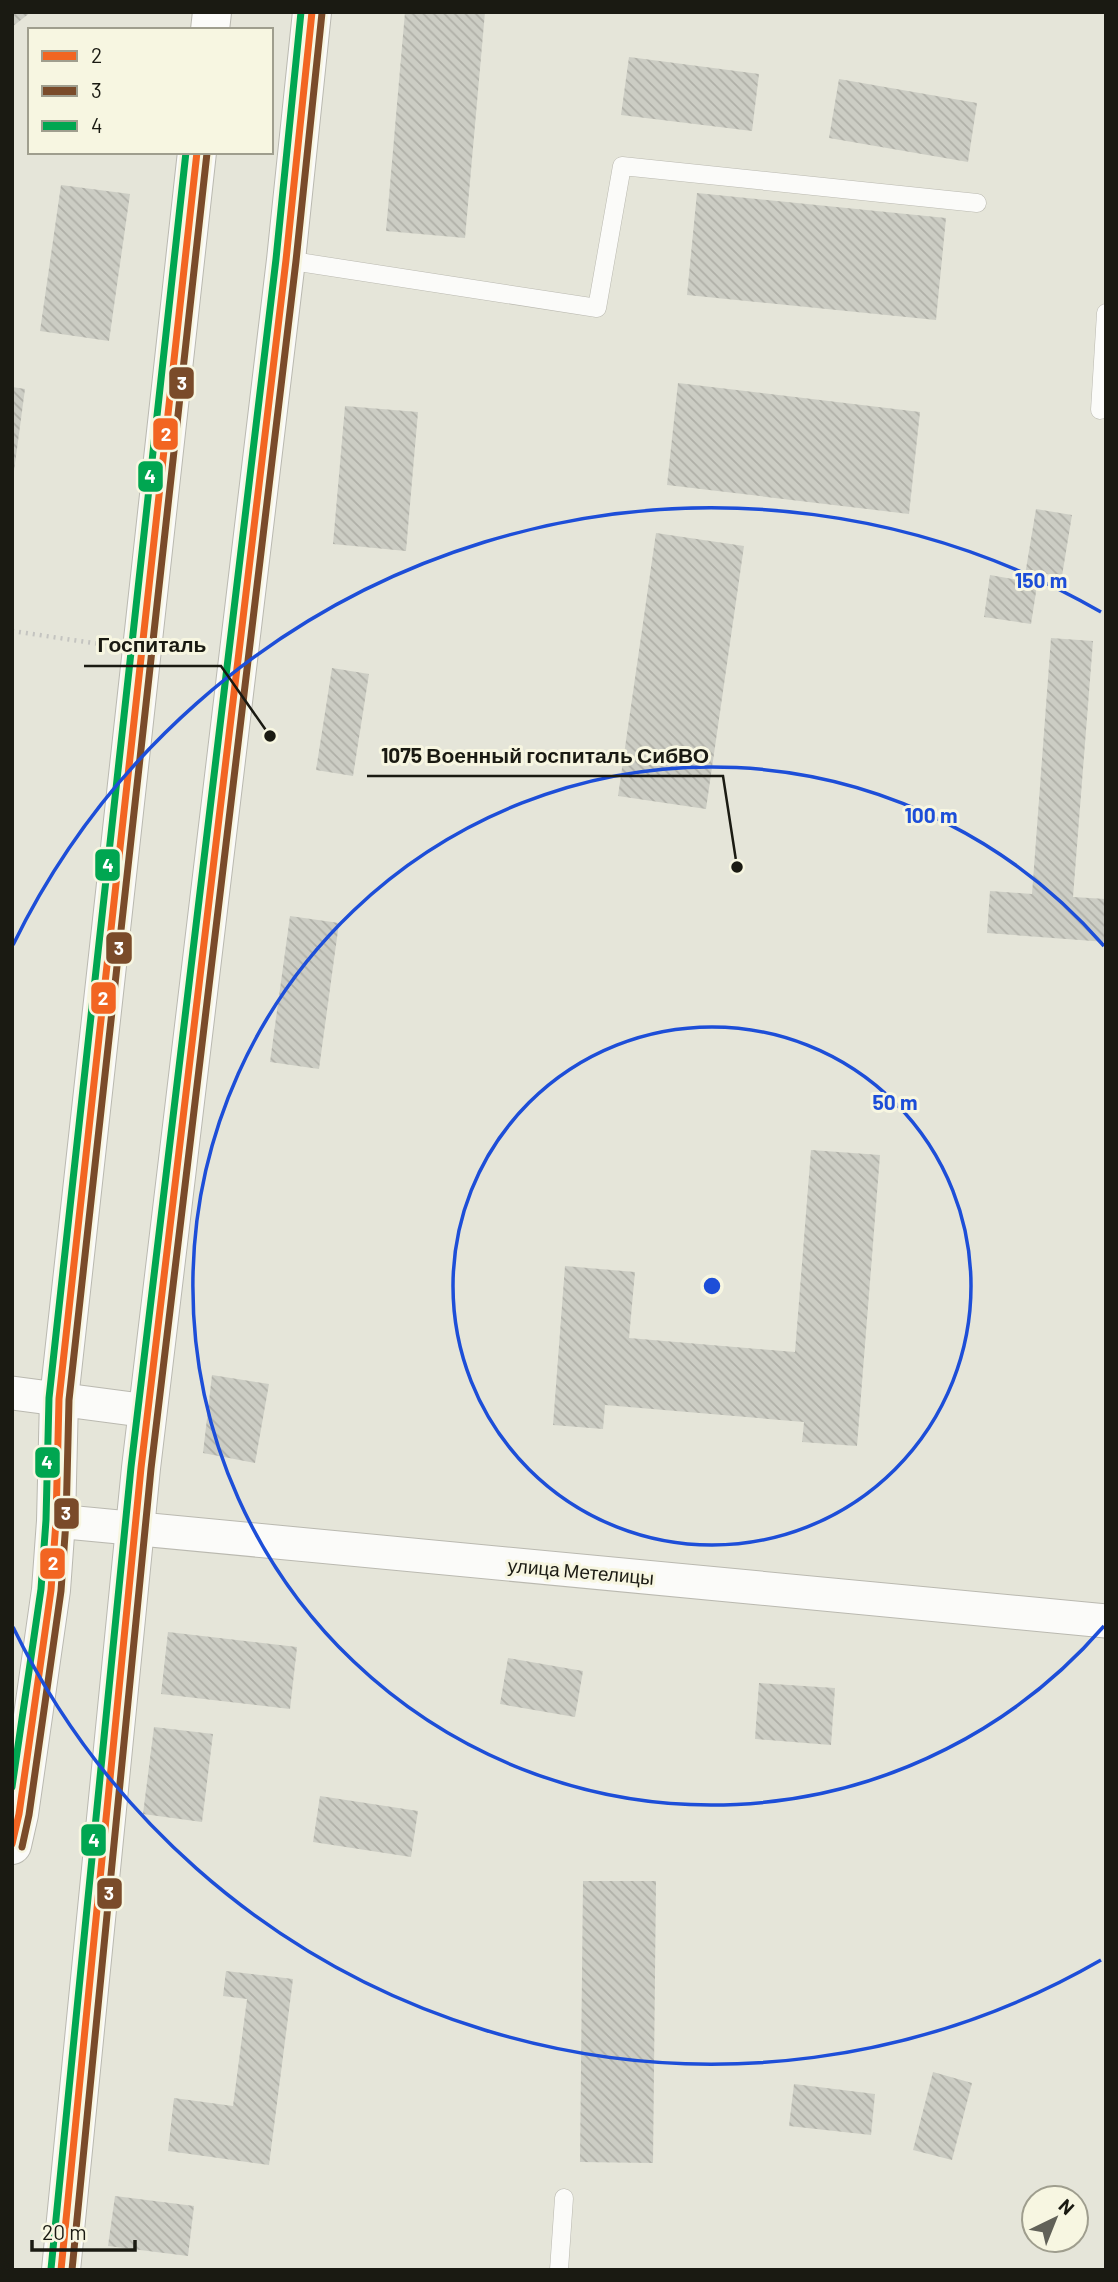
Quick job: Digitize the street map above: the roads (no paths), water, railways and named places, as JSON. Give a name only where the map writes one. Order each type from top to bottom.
[{"type":"street","points":[[61,2270],[148,1411],[286,260],[312,12]]},
{"type":"street","points":[[12,1845],[19,1814],[51,1590],[59,1399],[197,154]]},
{"type":"street","points":[[12,1393],[148,1411]]},
{"type":"street","name":"улица Метелицы","points":[[55,1521],[1106,1621]]},
{"type":"lane","points":[[286,260],[597,308],[622,166],[977,203]]},
{"type":"lane","points":[[1100,410],[1106,313]]},
{"type":"lane","points":[[559,2270],[564,2198]]},
{"type":"place","name":"Госпиталь","points":[[270,736]]},
{"type":"place","name":"1075 Военный госпиталь СибВО","points":[[737,867]]}]
